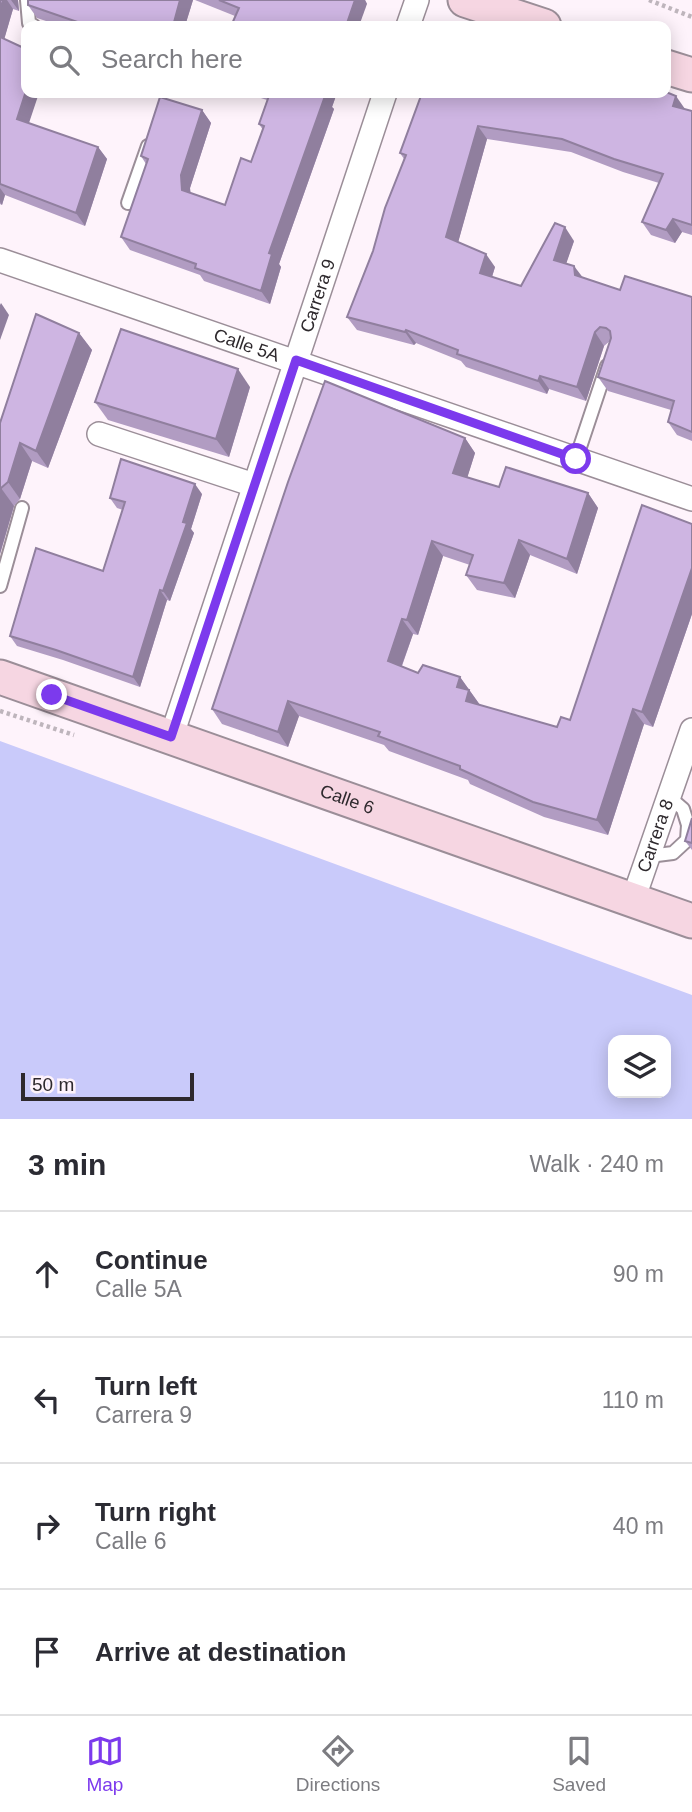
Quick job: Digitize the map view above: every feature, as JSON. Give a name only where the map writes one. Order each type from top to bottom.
[{"type":"street","points":[[410,21],[416,0]]},
{"type":"street","points":[[465,0],[529,21]]},
{"type":"street","points":[[671,68],[692,75]]},
{"type":"street","name":"Carrera 9","points":[[171,737],[383,98]]},
{"type":"street","name":"Calle 5A","points":[[0,260],[296,360],[692,499]]},
{"type":"street","points":[[99,434],[254,485]]},
{"type":"street","name":"Calle 6","points":[[0,677],[692,921]]},
{"type":"street","name":"Carrera 8","points":[[633,900],[692,730]]},
{"type":"lane","points":[[27,0],[29,21]]},
{"type":"lane","points":[[128,203],[153,129]]},
{"type":"lane","points":[[576,459],[612,349]]},
{"type":"lane","points":[[0,586],[22,508]]},
{"type":"path","points":[[649,0],[692,17]]},
{"type":"water","points":[[0,741],[692,995],[692,1119],[0,1119]]},
{"type":"building","points":[[28,0],[180,0],[174,21],[74,21],[28,5]]},
{"type":"building","points":[[219,0],[355,0],[348,21],[233,21],[239,8]]},
{"type":"building","points":[[0,37],[21,47],[21,98],[24,98],[17,119],[98,147],[76,213],[0,184]]},
{"type":"building","points":[[671,94],[676,96],[673,106],[692,111],[692,225],[673,219],[666,230],[642,222],[663,174],[562,139],[478,126],[446,237],[486,254],[480,273],[521,286],[555,223],[565,227],[554,260],[574,266],[575,275],[620,290],[625,276],[692,297],[692,432],[668,422],[674,401],[598,377],[611,338],[610,331],[606,328],[600,327],[595,332],[577,387],[540,376],[538,381],[457,354],[458,350],[406,330],[405,332],[347,317],[406,155],[400,153],[420,98],[671,98]]},
{"type":"building","points":[[160,98],[202,110],[181,175],[182,190],[225,205],[241,158],[251,162],[264,126],[259,124],[268,98],[324,98],[269,253],[272,254],[261,291],[195,268],[196,264],[121,237],[148,159],[141,156]]},
{"type":"building","points":[[36,314],[79,333],[36,451],[20,443],[8,482],[1,488],[0,493],[0,423]]},
{"type":"building","points":[[121,329],[238,369],[216,439],[95,402]]},
{"type":"building","points":[[325,381],[465,438],[453,473],[499,487],[506,467],[588,493],[567,559],[519,540],[504,583],[466,575],[473,555],[432,541],[407,620],[402,619],[388,661],[418,673],[423,665],[460,677],[457,687],[469,690],[466,701],[557,727],[561,717],[570,720],[642,505],[692,524],[692,568],[642,712],[633,709],[597,820],[533,802],[460,769],[460,766],[378,736],[380,732],[288,701],[278,732],[212,709]]},
{"type":"building","points":[[121,459],[195,484],[183,522],[187,523],[163,591],[160,590],[133,677],[10,636],[36,548],[103,571],[125,502],[110,498]]},
{"type":"building","points":[[692,818],[692,843],[685,841]]},
{"type":"route","points":[[52,695],[171,737],[296,360],[576,459]]}]
